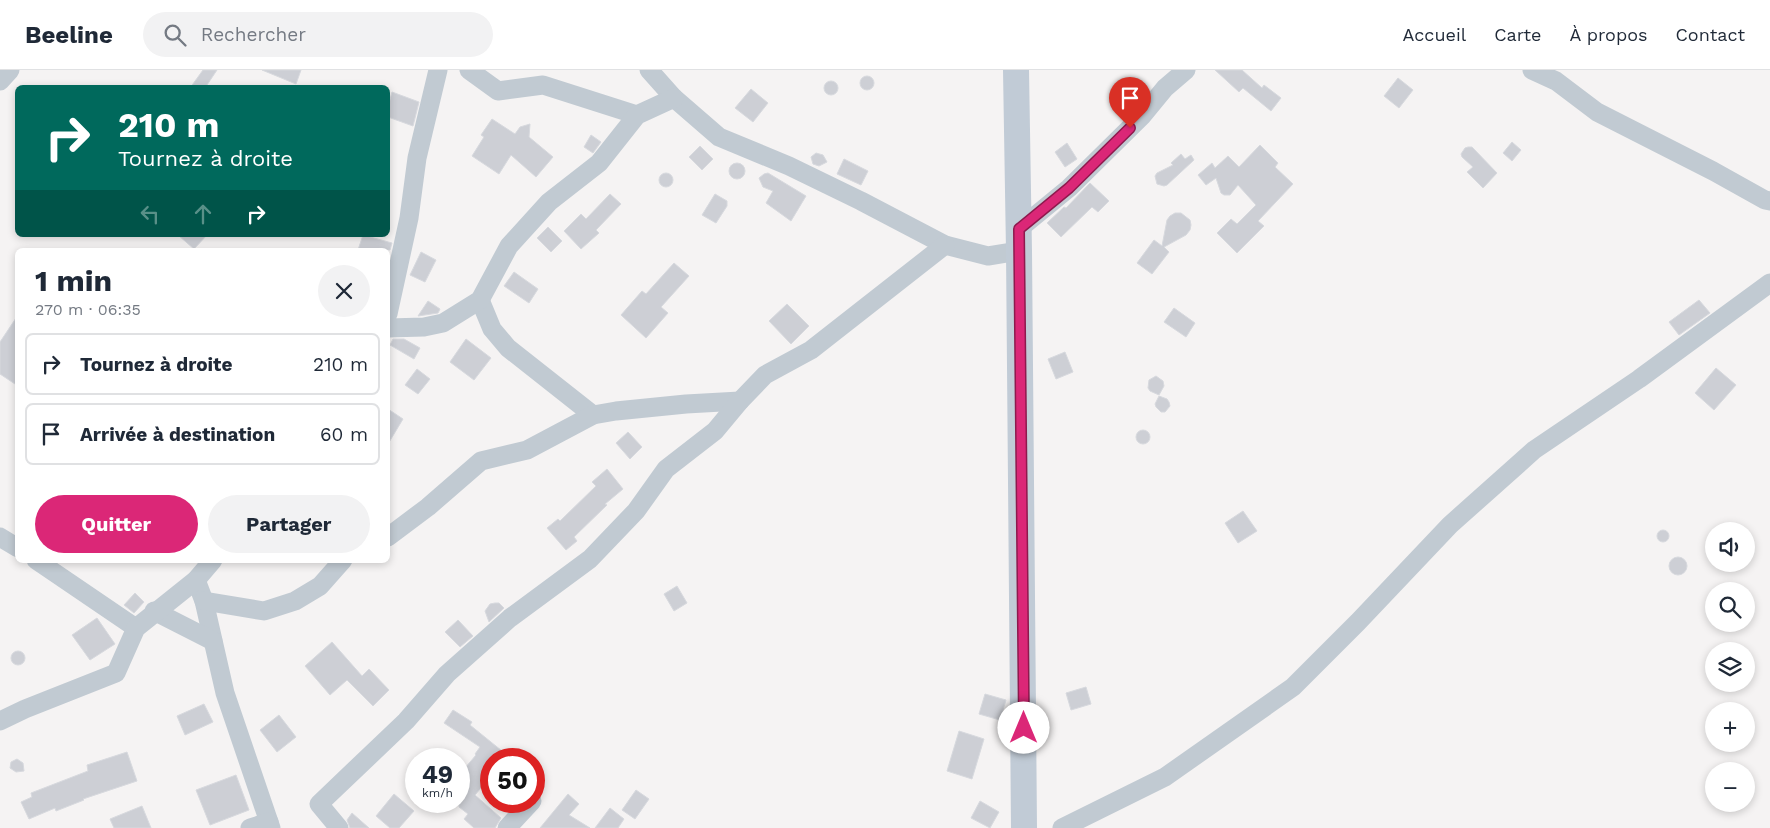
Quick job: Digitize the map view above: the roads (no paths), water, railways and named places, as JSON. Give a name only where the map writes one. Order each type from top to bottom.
[{"type":"main road","points":[[1016,70],[1024,828]]},
{"type":"street","points":[[0,81],[10,70]]},
{"type":"street","points":[[390,305],[409,218],[417,158],[438,70]]},
{"type":"street","points":[[469,70],[498,91],[543,85],[637,115]]},
{"type":"street","points":[[649,70],[674,98],[719,137],[789,166],[861,200],[945,245],[988,256],[1019,240],[1142,116],[1165,88],[1186,70]]},
{"type":"street","points":[[1532,70],[1556,81],[1597,112],[1770,201]]},
{"type":"street","points":[[390,328],[424,327],[443,323],[480,300],[509,246],[549,202],[599,163],[637,115],[674,98]]},
{"type":"street","points":[[339,828],[319,804],[406,720],[446,674],[510,618],[590,559],[636,511],[666,469],[715,431],[740,401],[766,375],[811,350],[945,245]]},
{"type":"street","points":[[1062,828],[1165,777],[1294,686],[1450,525],[1534,450],[1639,380],[1770,283]]},
{"type":"street","points":[[480,300],[492,329],[508,348],[593,415]]},
{"type":"street","points":[[390,535],[428,507],[481,461],[527,450],[593,415],[686,404],[740,401]]},
{"type":"street","points":[[0,536],[15,546]]},
{"type":"street","points":[[40,563],[136,628]]},
{"type":"street","points":[[0,721],[25,709],[116,674],[136,628],[154,611],[196,580],[210,563]]},
{"type":"street","points":[[204,601],[264,611],[295,601],[320,586],[340,563]]},
{"type":"street","points":[[196,580],[204,601],[225,693],[270,825],[250,828]]},
{"type":"street","points":[[154,611],[213,641]]},
{"type":"street","points":[[507,828],[521,813]]}]
